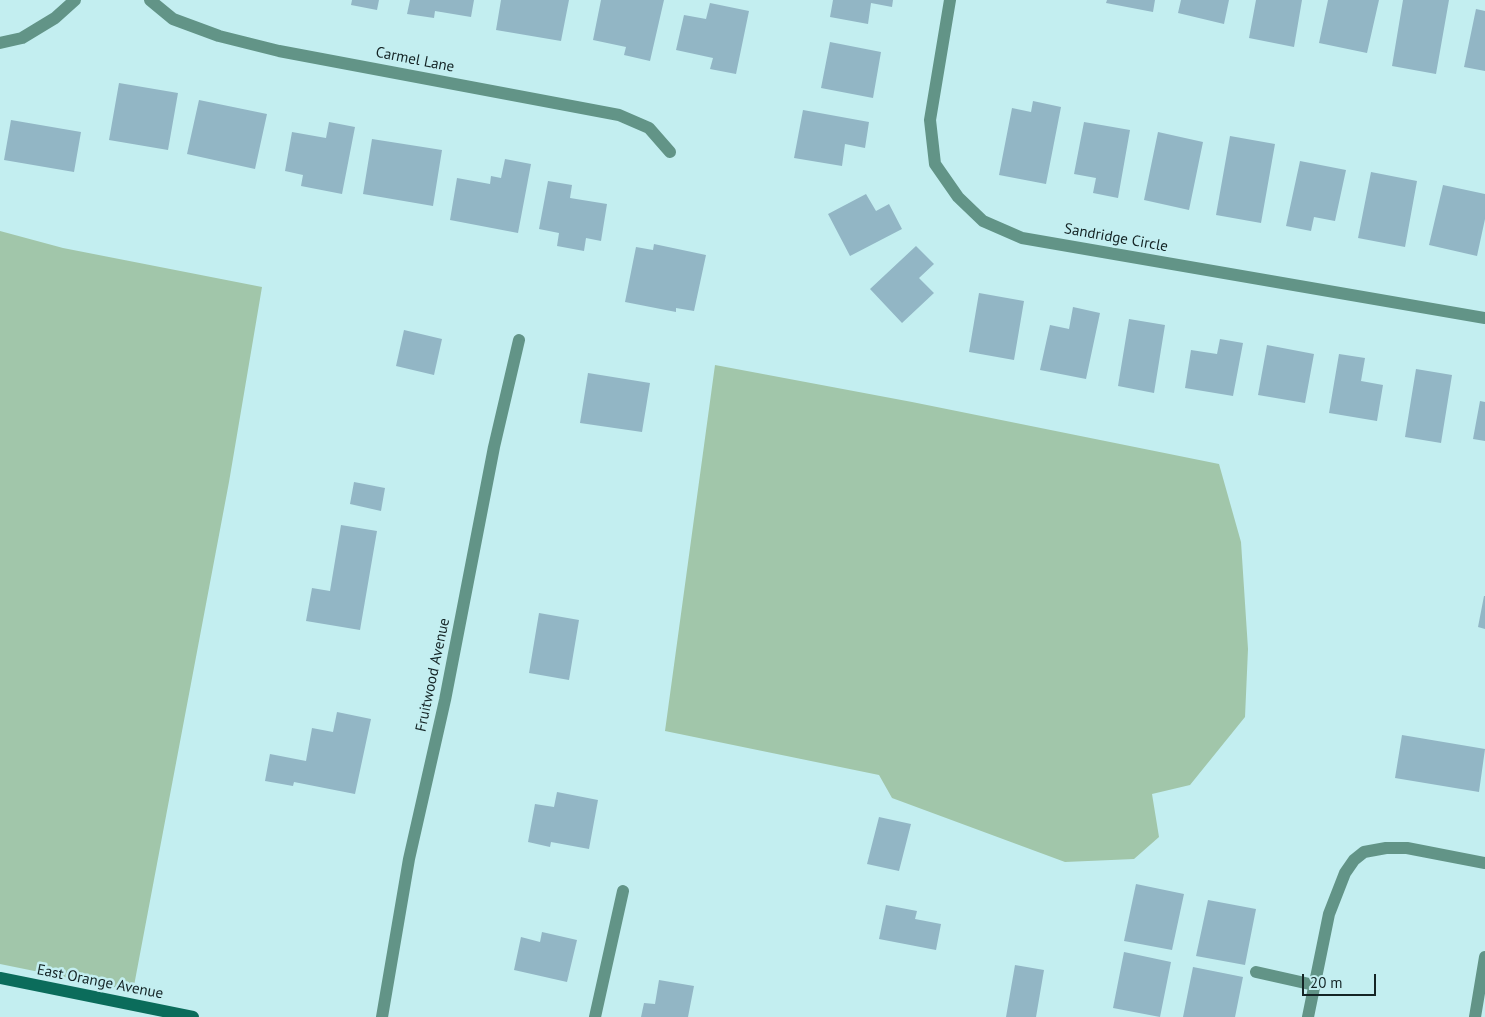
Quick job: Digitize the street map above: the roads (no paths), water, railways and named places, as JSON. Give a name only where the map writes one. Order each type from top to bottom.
[{"type":"main road","name":"East Orange Avenue","points":[[0,978],[193,1017]]},
{"type":"street","points":[[0,43],[22,38],[55,18],[75,0]]},
{"type":"street","name":"Carmel Lane","points":[[150,0],[172,19],[219,36],[279,51],[619,115],[649,128],[670,152]]},
{"type":"street","name":"Sandridge Circle","points":[[950,0],[930,120],[935,164],[958,197],[983,221],[1022,238],[1485,318]]},
{"type":"street","name":"Fruitwood Avenue","points":[[382,1017],[409,859],[445,700],[494,447],[519,340]]},
{"type":"street","points":[[1308,1017],[1329,914],[1345,873],[1354,860],[1364,852],[1386,848],[1407,848],[1485,863]]},
{"type":"street","points":[[595,1017],[622,891]]},
{"type":"street","points":[[1475,1017],[1485,957]]},
{"type":"street","points":[[1256,972],[1314,985]]}]
